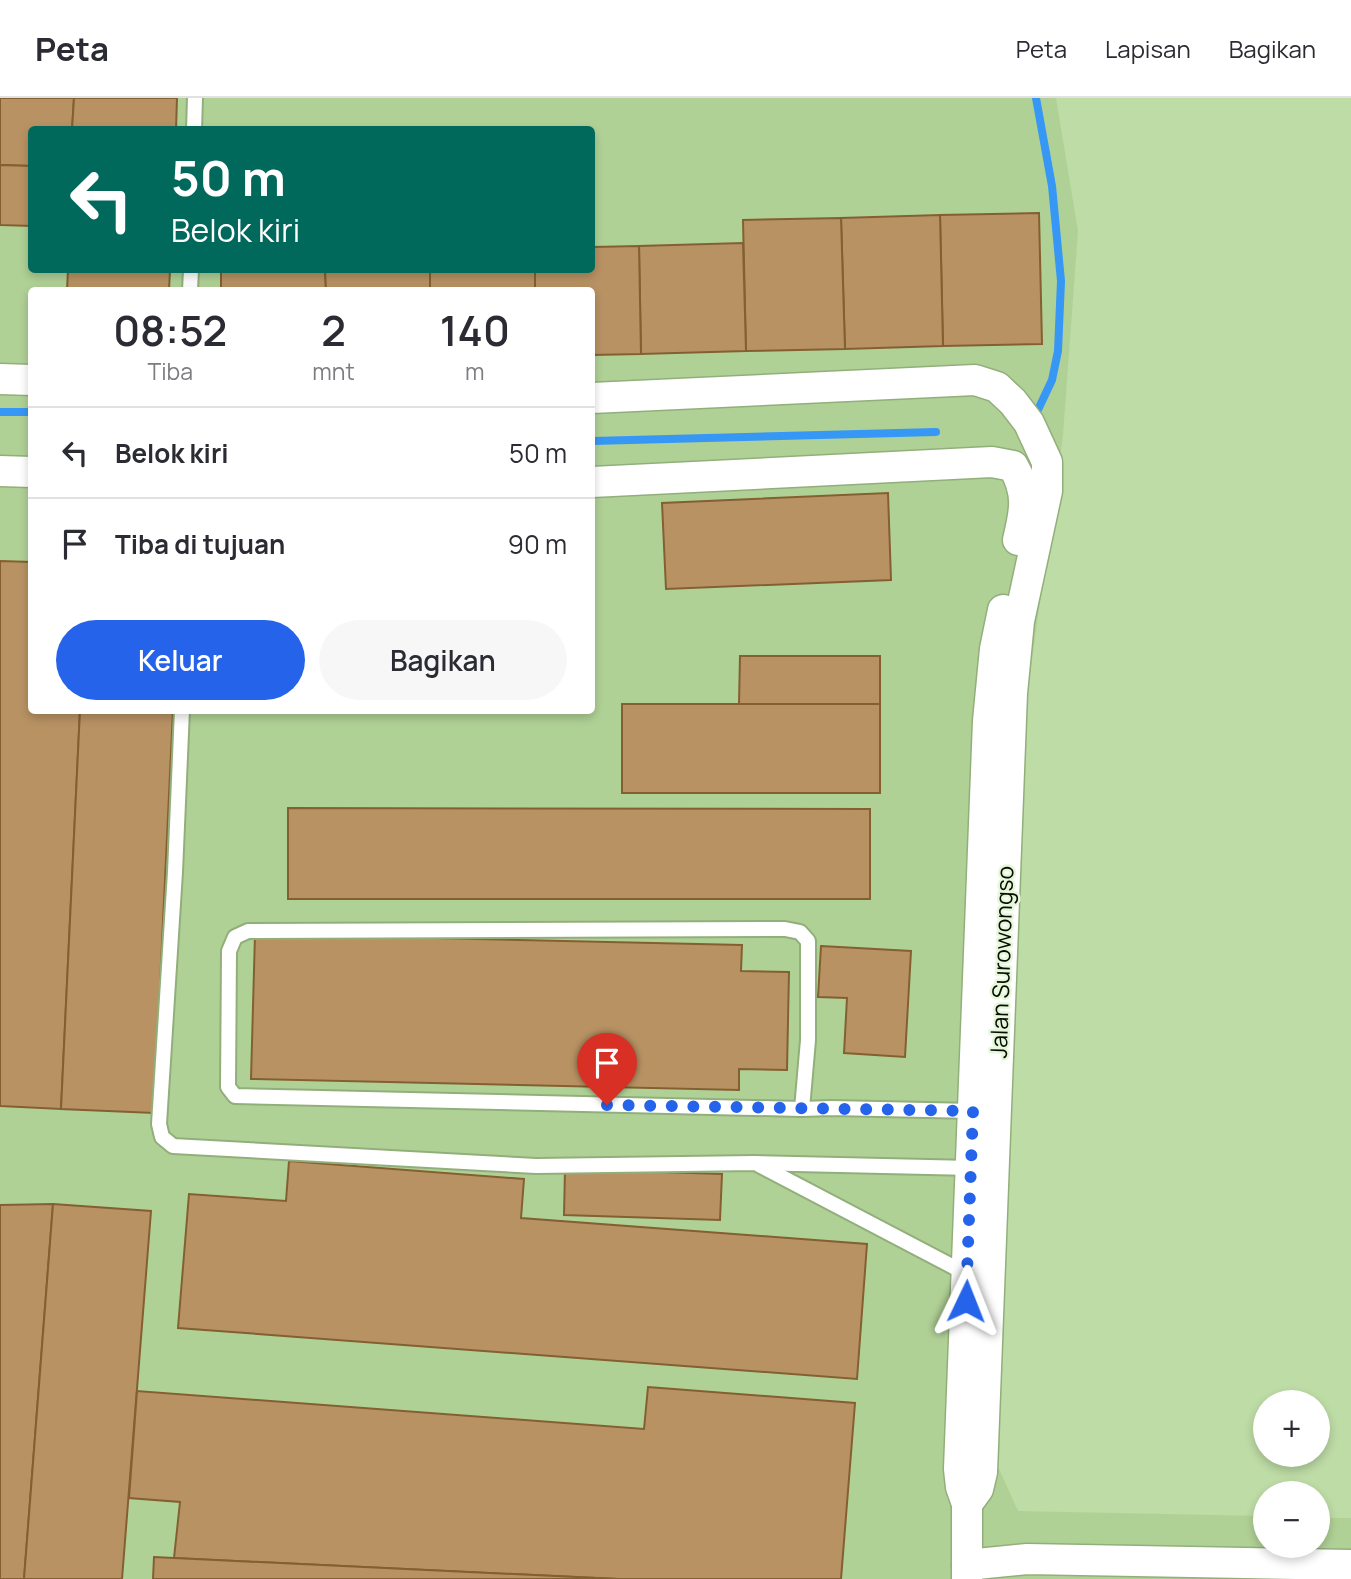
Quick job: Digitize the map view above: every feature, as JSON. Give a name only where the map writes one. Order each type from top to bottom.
[{"type":"street","points":[[0,379],[28,380]]},
{"type":"street","name":"Jalan Surowongso","points":[[595,398],[975,380],[998,387],[1029,423],[1047,462],[1047,491],[1019,621],[985,1111],[972,1168],[959,1469],[967,1504],[967,1572]]},
{"type":"street","name":"Jalan Surowongso","points":[[595,482],[992,462],[1013,466],[1023,482],[1024,511],[995,649],[988,721],[982,1472],[978,1489],[967,1504]]},
{"type":"street","points":[[0,471],[28,472]]},
{"type":"street","points":[[967,1572],[1027,1564],[1351,1565]]},
{"type":"lane","points":[[194,126],[195,98]]},
{"type":"lane","points":[[182,714],[159,1124],[162,1137],[173,1146],[536,1166],[755,1163],[972,1168]]},
{"type":"lane","points":[[802,1110],[808,1040],[808,941],[800,932],[785,929],[248,931],[235,937],[229,951],[228,1087],[235,1096],[802,1110],[831,1108],[985,1111]]},
{"type":"lane","points":[[755,1163],[967,1273]]},
{"type":"shaded area","points":[[0,98],[1056,98],[1078,231],[1063,435],[1013,799],[990,1449],[1018,1511],[1253,1516],[1253,1558],[1330,1558],[1330,1518],[1351,1518],[1351,1579],[0,1579]]},
{"type":"building","points":[[0,98],[74,98],[72,126],[28,126],[28,166],[0,165]]},
{"type":"building","points":[[74,98],[177,98],[176,126],[72,126]]},
{"type":"building","points":[[0,165],[28,166],[28,226],[0,225]]},
{"type":"building","points":[[1039,213],[1042,344],[943,346],[940,215]]},
{"type":"building","points":[[940,215],[943,346],[845,349],[841,218]]},
{"type":"building","points":[[841,218],[845,349],[746,351],[743,220]]},
{"type":"building","points":[[743,243],[746,351],[641,354],[639,246]]},
{"type":"building","points":[[639,246],[641,354],[595,355],[595,287],[535,287],[535,273],[595,273],[595,247]]},
{"type":"building","points":[[68,273],[170,273],[169,287],[67,287]]},
{"type":"building","points":[[221,273],[325,273],[326,287],[221,287]]},
{"type":"building","points":[[325,273],[430,273],[430,287],[326,287]]},
{"type":"building","points":[[430,273],[535,273],[535,287],[430,287]]},
{"type":"building","points":[[888,493],[891,580],[666,589],[662,503]]},
{"type":"building","points":[[0,561],[28,562],[28,714],[80,714],[61,1109],[0,1106]]},
{"type":"building","points":[[740,656],[880,656],[880,704],[739,704]]},
{"type":"building","points":[[622,704],[880,704],[880,793],[622,793]]},
{"type":"building","points":[[80,714],[173,714],[154,1113],[61,1109]]},
{"type":"building","points":[[288,808],[870,809],[870,899],[288,899]]},
{"type":"building","points":[[255,934],[742,945],[741,971],[789,972],[787,1070],[739,1069],[739,1090],[251,1079]]},
{"type":"building","points":[[821,946],[911,951],[905,1057],[844,1053],[847,998],[818,997]]},
{"type":"building","points":[[289,1161],[524,1179],[521,1218],[867,1244],[857,1379],[178,1328],[189,1194],[286,1201]]},
{"type":"building","points":[[565,1169],[722,1174],[720,1220],[564,1215]]},
{"type":"building","points":[[53,1204],[24,1579],[0,1579],[0,1205]]},
{"type":"building","points":[[53,1204],[151,1211],[122,1579],[24,1579]]},
{"type":"building","points":[[648,1387],[855,1403],[841,1579],[618,1579],[174,1558],[180,1502],[129,1498],[137,1391],[644,1429]]},
{"type":"building","points":[[154,1557],[174,1558],[618,1579],[153,1579]]},
{"type":"waterway","points":[[1036,98],[1052,186],[1061,281],[1058,351],[1052,380],[1036,414]]},
{"type":"waterway","points":[[0,412],[28,412]]},
{"type":"waterway","points":[[595,441],[936,432]]},
{"type":"route","points":[[607,1105],[973,1111],[966,1301]]}]
